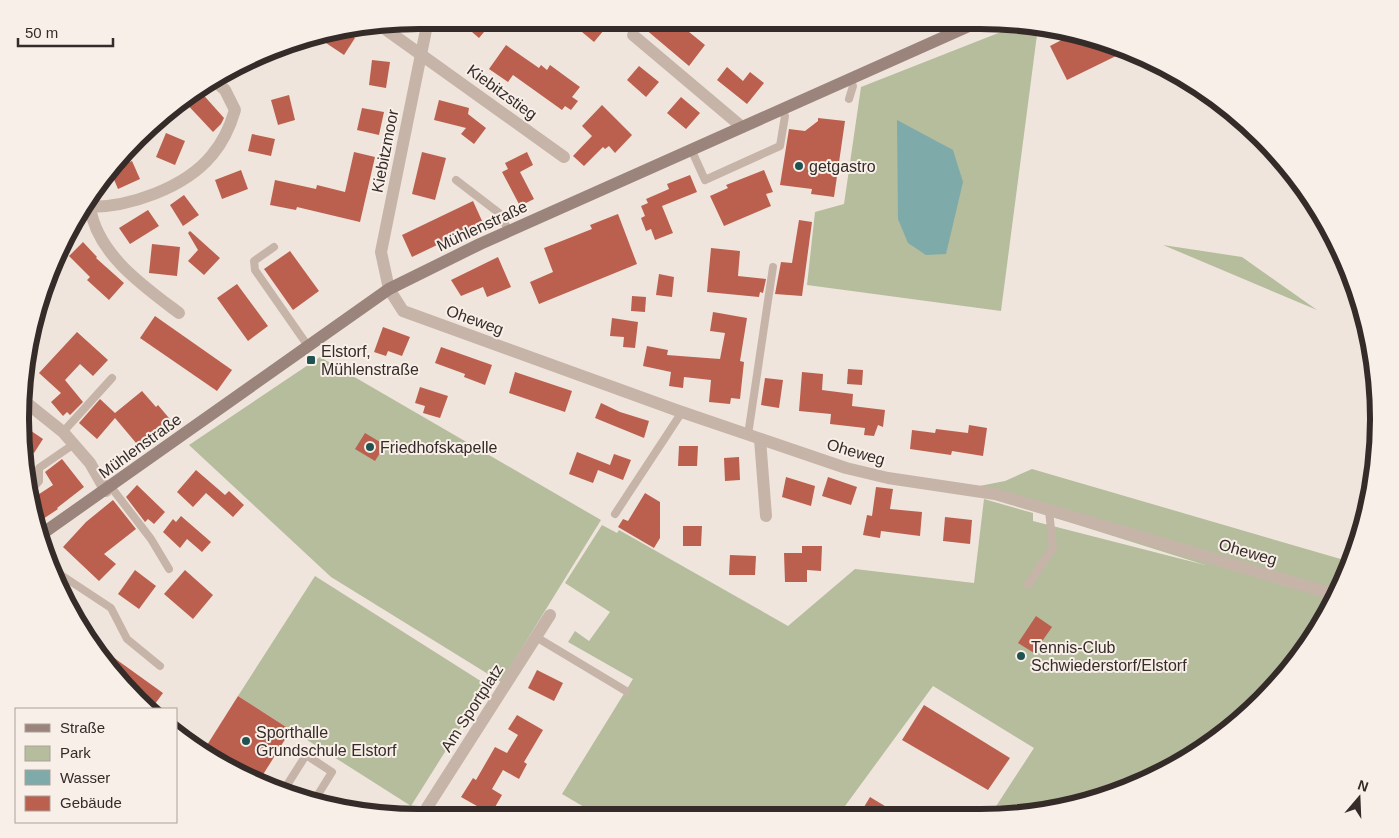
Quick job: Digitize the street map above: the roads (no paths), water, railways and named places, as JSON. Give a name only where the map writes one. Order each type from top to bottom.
[{"type":"main road","name":"Mühlenstraße","points":[[45,532],[109,489],[389,289],[509,230],[962,29]]},
{"type":"street","name":"Kiebitzmoor","points":[[389,289],[381,252],[426,29]]},
{"type":"street","name":"Kiebitzstieg","points":[[388,30],[564,157]]},
{"type":"street","points":[[633,36],[742,127]]},
{"type":"street","points":[[92,207],[126,204],[153,195],[185,177],[212,156],[228,131],[235,110],[225,90],[218,85]]},
{"type":"street","points":[[89,211],[92,220],[115,258],[131,275],[179,313]]},
{"type":"street","name":"Oheweg","points":[[389,289],[403,311],[682,412],[870,475],[982,492],[1329,593]]},
{"type":"street","points":[[30,405],[63,432],[90,463],[109,489]]},
{"type":"street","points":[[754,437],[766,516]]},
{"type":"street","name":"Am Sportplatz","points":[[426,809],[550,616]]},
{"type":"lane","points":[[849,99],[853,86],[850,79]]},
{"type":"lane","points":[[691,149],[705,180],[780,146],[785,116],[782,109]]},
{"type":"lane","points":[[456,180],[499,213],[509,230]]},
{"type":"lane","points":[[274,247],[254,261],[254,270],[308,346]]},
{"type":"lane","points":[[754,437],[773,267]]},
{"type":"lane","points":[[63,432],[112,378]]},
{"type":"lane","points":[[615,514],[682,412]]},
{"type":"lane","points":[[35,486],[39,481],[39,468],[74,444]]},
{"type":"lane","points":[[109,489],[151,539],[169,569]]},
{"type":"lane","points":[[1028,585],[1053,547],[1049,511]]},
{"type":"lane","points":[[63,579],[111,608],[127,639],[160,666]]},
{"type":"lane","points":[[536,637],[626,691]]},
{"type":"lane","points":[[286,786],[306,755],[332,772],[317,796]]},
{"type":"water","points":[[897,120],[953,150],[963,182],[946,254],[926,255],[908,243],[898,219]]},
{"type":"place","name":"getgastro","points":[[799,166]]},
{"type":"place","name":"Elstorf, Mühlenstraße","points":[[311,360]]},
{"type":"place","name":"Friedhofskapelle","points":[[370,447]]},
{"type":"place","name":"Tennis-Club Schwiederstorf/Elstorf","points":[[1021,656]]},
{"type":"place","name":"Sporthalle Grundschule Elstorf","points":[[246,741]]}]
